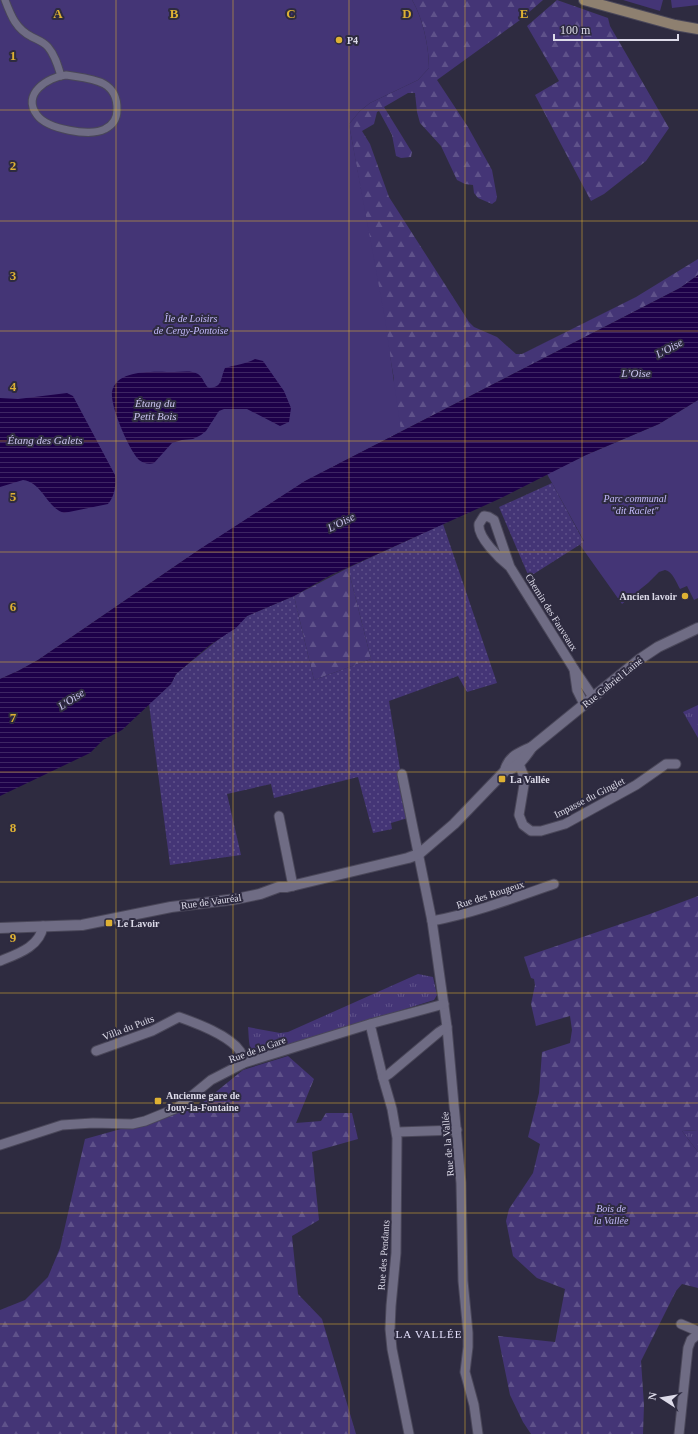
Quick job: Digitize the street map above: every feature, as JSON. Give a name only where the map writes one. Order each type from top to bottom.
[{"type":"main road","points":[[584,0],[669,24],[698,29]]},
{"type":"street","points":[[5,0],[12,19],[18,27],[48,46],[55,59],[61,76]]},
{"type":"street","points":[[61,76],[73,76],[97,81],[104,83],[112,89],[118,106],[118,112],[114,123],[104,130],[80,131],[51,126],[39,118],[33,107],[33,100],[36,90],[48,80],[61,76]]},
{"type":"street","name":"Chemin des Fauveaux","points":[[510,567],[497,556],[480,531],[479,524],[484,516],[492,517],[494,520],[510,567],[593,697]]},
{"type":"street","name":"Rue Gabriel Lainé","points":[[505,771],[519,764],[532,747],[651,651],[698,628]]},
{"type":"street","name":"Chemin des Fauveaux","points":[[574,669],[578,690],[584,704]]},
{"type":"street","name":"Rue Gabriel Lainé","points":[[419,854],[454,824],[505,771],[510,760],[516,754],[532,747]]},
{"type":"street","name":"Impasse du Ginglet","points":[[519,764],[525,779],[519,815],[521,821],[527,828],[536,831],[565,824],[636,785],[666,764],[676,764]]},
{"type":"street","name":"Rue de la Vallée","points":[[402,774],[432,921],[447,1027],[462,1202],[463,1281],[468,1334],[466,1372],[474,1405],[478,1434]]},
{"type":"street","points":[[279,816],[293,886]]},
{"type":"street","name":"Rue de Vauréal","points":[[0,928],[82,925],[171,907],[236,899],[408,858],[419,854]]},
{"type":"street","name":"Rue des Rougeux","points":[[432,921],[454,917],[554,884]]},
{"type":"street","points":[[0,961],[26,949],[36,942],[42,932],[43,926]]},
{"type":"street","name":"Rue de la Gare","points":[[0,1145],[62,1125],[93,1123],[132,1124],[145,1121],[177,1108],[211,1080],[244,1063],[370,1024],[444,1004]]},
{"type":"street","name":"Villa du Puits","points":[[96,1051],[152,1031],[179,1017],[201,1025],[228,1040],[241,1052],[244,1063]]},
{"type":"street","name":"Rue des Pendants","points":[[370,1024],[392,1109],[396,1132],[398,1156],[396,1253],[390,1306],[390,1329],[392,1349],[409,1434]]},
{"type":"street","points":[[383,1078],[447,1027]]},
{"type":"street","points":[[396,1132],[457,1130]]},
{"type":"street","points":[[679,1434],[688,1348],[691,1340],[698,1334],[695,1330],[681,1324]]},
{"type":"green space","name":"Île de Loisirs de Cergy-Pontoise","points":[[0,0],[412,0],[425,33],[429,68],[418,80],[370,103],[360,111],[349,124],[385,319],[401,431],[305,481],[200,549],[38,660],[0,679]]},
{"type":"green space","points":[[412,0],[543,0],[520,20],[437,80],[468,127],[492,170],[497,197],[496,201],[492,204],[478,198],[474,193],[473,185],[465,184],[457,180],[441,146],[420,123],[415,93],[408,93],[384,107],[412,152],[411,157],[401,158],[396,156],[392,135],[379,111],[377,112],[374,124],[362,131],[370,144],[389,197],[469,322],[474,327],[497,337],[516,354],[522,354],[636,297],[698,259],[698,275],[680,288],[305,481],[0,679],[390,413],[394,379],[349,124],[360,111],[370,103],[418,80],[429,68],[425,33]]},
{"type":"green space","points":[[557,0],[608,18],[610,26],[669,128],[646,161],[604,194],[591,201],[535,95],[559,81],[527,26]]},
{"type":"green space","points":[[623,0],[663,0],[660,11]]},
{"type":"green space","points":[[671,0],[698,0],[698,5],[672,8]]},
{"type":"green space","name":"Parc communal \"dit Raclet\"","points":[[698,400],[698,598],[694,600],[687,586],[680,589],[676,580],[668,571],[665,570],[659,572],[622,604],[580,545],[584,541],[547,474],[586,455],[659,424]]},
{"type":"green space","points":[[552,483],[584,542],[529,577],[499,507]]},
{"type":"green space","points":[[443,524],[497,683],[467,692],[458,676],[389,701],[408,818],[391,823],[392,829],[373,833],[358,777],[274,798],[271,784],[227,794],[241,855],[170,865],[149,704],[171,684],[176,674],[247,616],[294,596],[314,680],[371,659],[348,568]]},
{"type":"green space","points":[[348,568],[371,659],[314,680],[294,596]]},
{"type":"green space","points":[[698,705],[698,738],[683,712]]},
{"type":"green space","name":"Bois de la Vallée","points":[[698,896],[698,1130],[682,1131],[698,1152],[698,1288],[682,1284],[676,1291],[641,1361],[644,1405],[643,1434],[531,1434],[523,1422],[510,1395],[498,1336],[555,1342],[565,1289],[537,1278],[513,1256],[506,1221],[509,1209],[533,1173],[540,1144],[528,1137],[539,1093],[542,1052],[570,1043],[572,1030],[570,1016],[536,1026],[531,1004],[535,985],[534,979],[531,978],[524,957]]},
{"type":"green space","points":[[418,974],[433,977],[437,995],[434,1000],[254,1056],[252,1053],[249,1042],[248,1027],[280,1033],[288,1032]]},
{"type":"green space","points":[[288,1056],[314,1079],[296,1123],[321,1121],[326,1113],[352,1113],[358,1139],[312,1152],[319,1220],[292,1236],[298,1294],[322,1319],[356,1434],[0,1434],[0,1310],[25,1300],[48,1277],[60,1248],[85,1139],[196,1108],[243,1070]]},
{"type":"green space","points":[[698,1130],[698,1152],[682,1131]]},
{"type":"water","name":"L’Oise","points":[[698,275],[698,400],[659,424],[586,455],[499,499],[331,575],[294,596],[247,616],[236,628],[210,645],[176,674],[171,684],[122,730],[103,740],[90,753],[0,796],[0,679],[38,660],[200,549],[305,481],[680,288]]},
{"type":"water","name":"Étang du Petit Bois","points":[[255,359],[263,361],[284,391],[291,408],[289,422],[280,426],[247,409],[224,409],[219,411],[206,431],[201,435],[193,439],[172,443],[154,463],[150,464],[139,460],[130,447],[117,417],[112,399],[112,392],[115,384],[129,375],[138,373],[189,372],[198,374],[209,388],[219,384],[225,368]]},
{"type":"water","name":"Étang des Galets","points":[[67,393],[73,396],[115,475],[115,483],[114,494],[108,504],[64,513],[53,506],[40,490],[30,482],[23,480],[0,487],[0,398],[18,399]]},
{"type":"place","name":"P4","points":[[339,40]]},
{"type":"place","name":"Ancien lavoir","points":[[685,596]]},
{"type":"place","name":"La Vallée","points":[[502,779]]},
{"type":"place","name":"Le Lavoir","points":[[109,923]]},
{"type":"place","name":"Ancienne gare de Jouy-la-Fontaine","points":[[158,1101]]},
{"type":"district","name":"LA VALLÉE","points":[[429,1334]]},
{"type":"water label","name":"L'Oise","points":[[669,348]]},
{"type":"water label","name":"L'Oise","points":[[341,522]]},
{"type":"water label","name":"L'Oise","points":[[71,699]]}]
